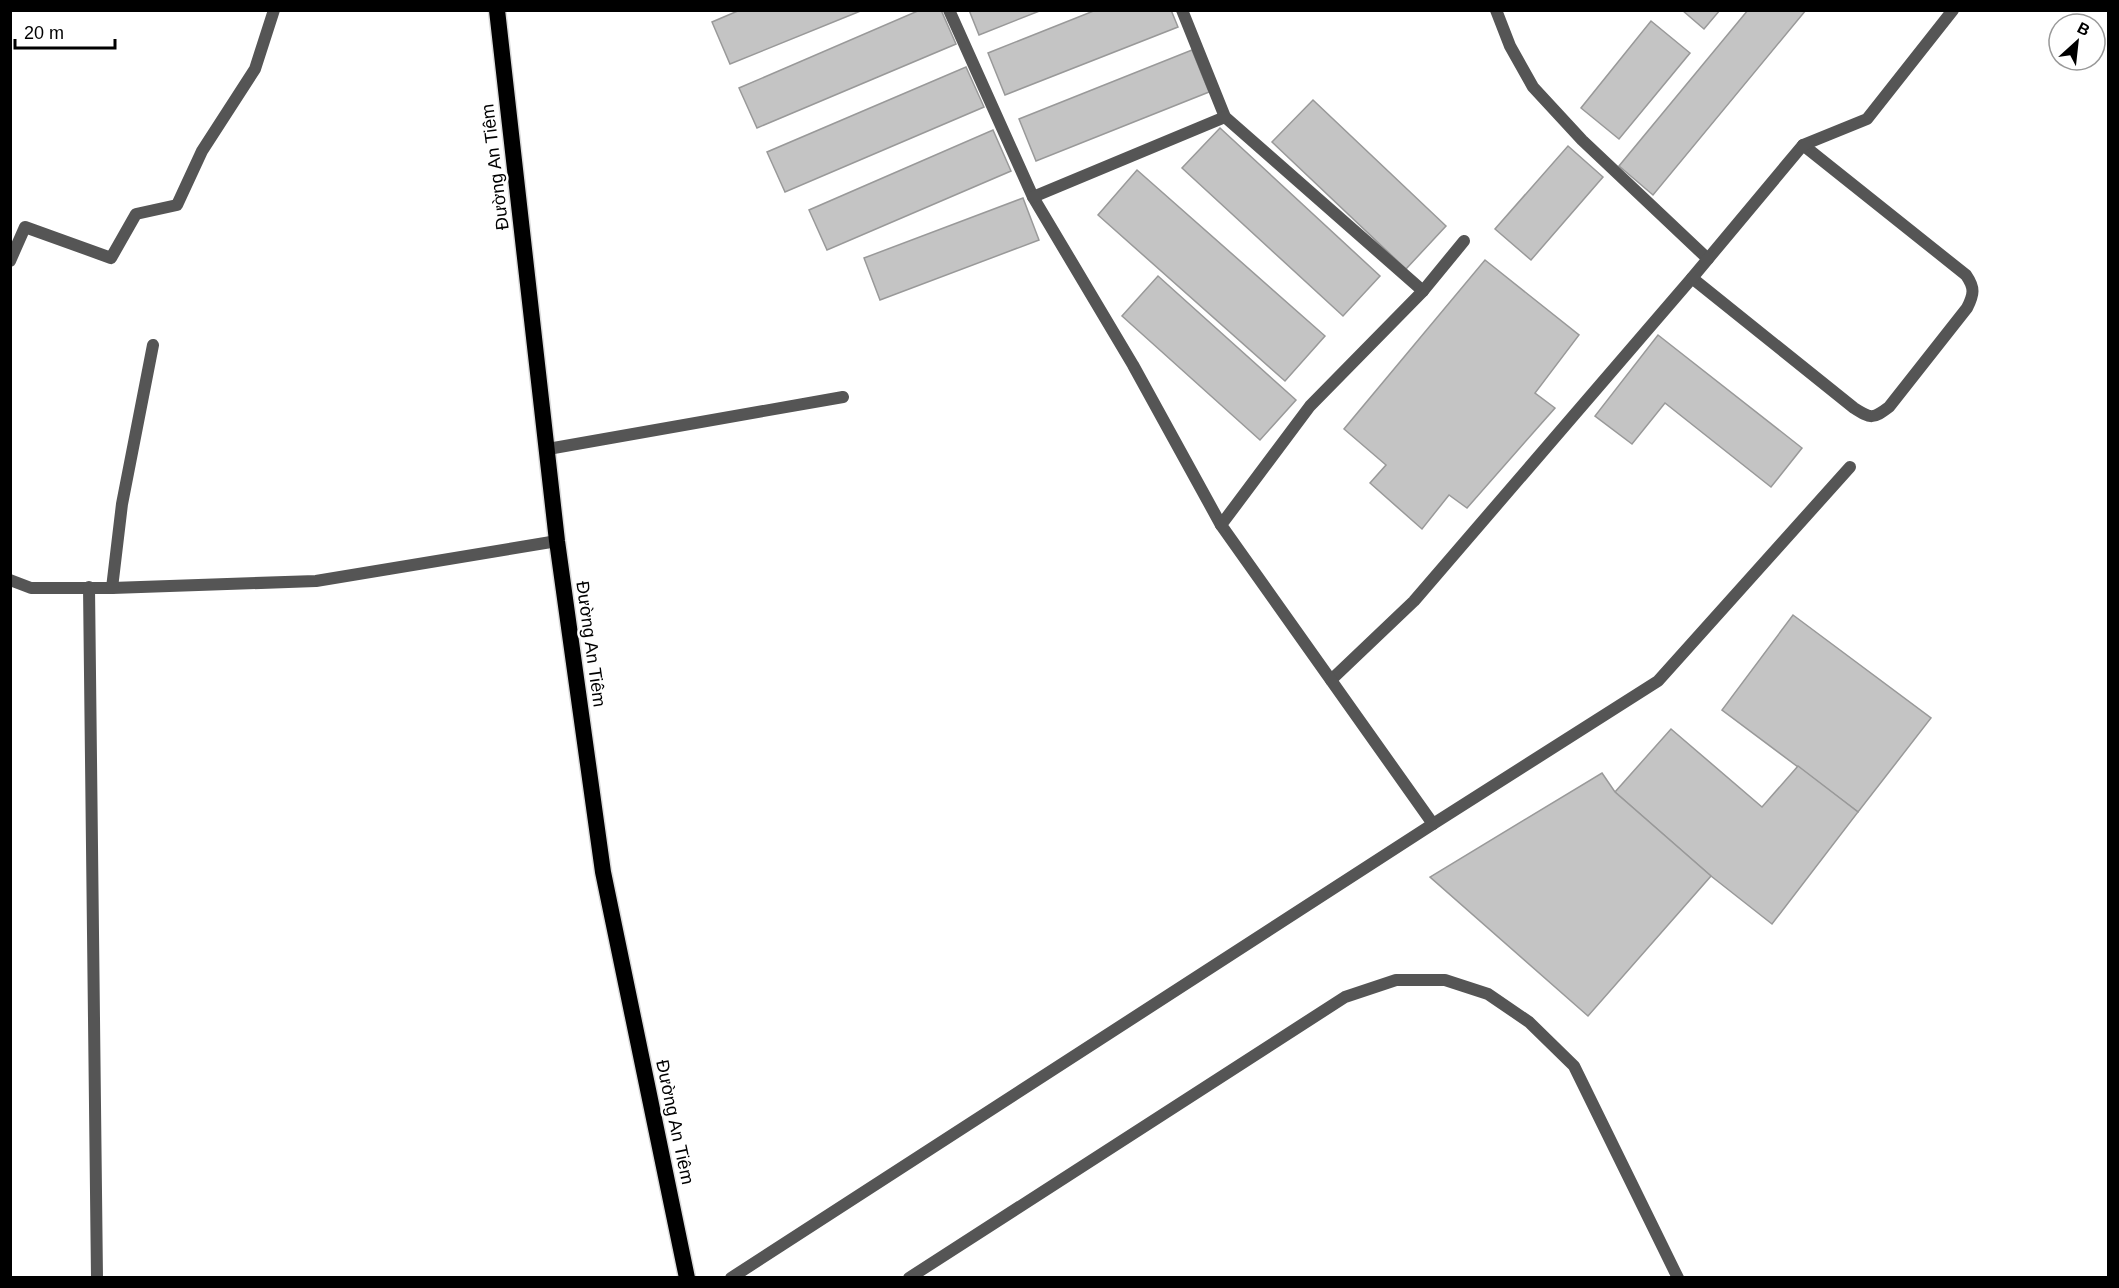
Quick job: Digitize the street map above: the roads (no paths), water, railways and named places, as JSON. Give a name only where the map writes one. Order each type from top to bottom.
[{"type":"highway","name":"Đường An Tiêm","points":[[497,10],[557,542],[603,872],[687,1278]]},
{"type":"street","points":[[10,261],[25,227],[111,258],[136,214],[177,205],[201,151],[255,69],[274,10]]},
{"type":"street","points":[[949,10],[1033,197],[1133,365],[1221,525],[1433,824]]},
{"type":"street","points":[[1182,10],[1225,117],[1423,291]]},
{"type":"street","points":[[1496,10],[1510,46],[1533,87],[1582,140],[1708,259]]},
{"type":"street","points":[[1331,680],[1414,601],[1692,278],[1803,145],[1867,119],[1953,10]]},
{"type":"street","points":[[1033,197],[1225,117]]},
{"type":"street","points":[[1692,278],[1867,417],[1877,416],[1889,407],[1967,308],[1974,295],[1973,285],[1966,275],[1803,145]]},
{"type":"street","points":[[1221,525],[1310,406],[1423,291],[1464,241]]},
{"type":"street","points":[[112,588],[122,504],[153,345]]},
{"type":"street","points":[[548,449],[843,397]]},
{"type":"street","points":[[731,1278],[1658,681],[1850,467]]},
{"type":"street","points":[[10,580],[31,588],[112,588],[316,581],[557,542]]},
{"type":"street","points":[[88,588],[97,1278]]},
{"type":"street","points":[[909,1278],[1345,998],[1396,980],[1445,980],[1488,994],[1529,1022],[1574,1066],[1678,1278]]}]
